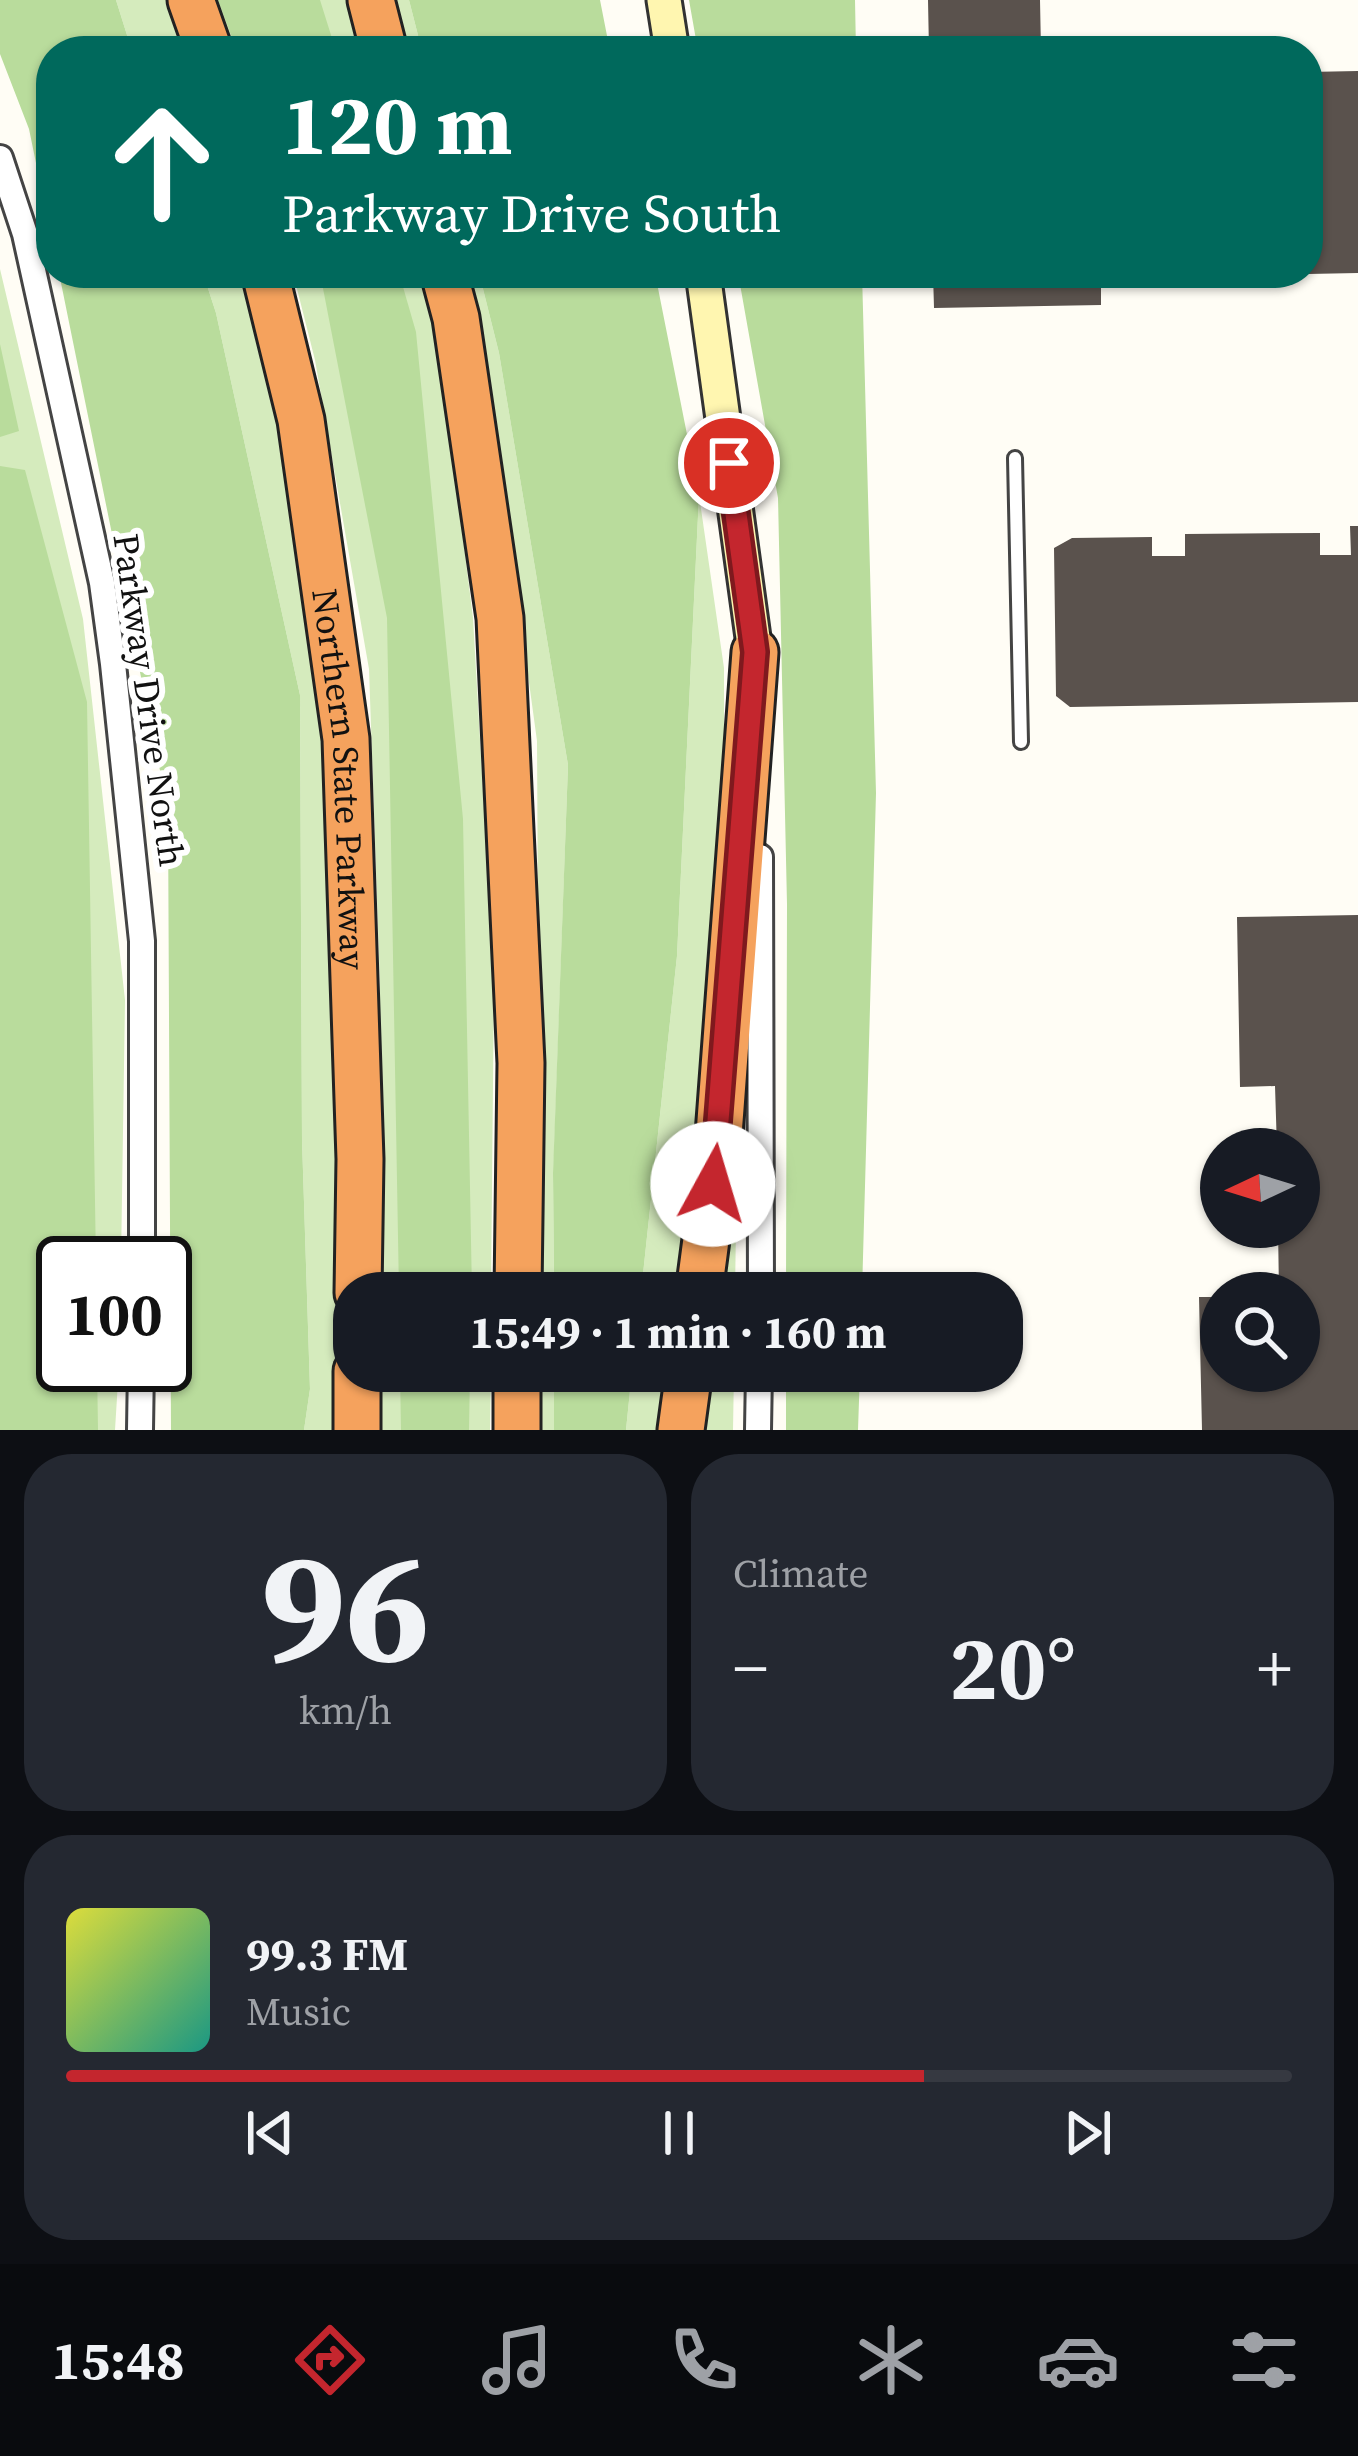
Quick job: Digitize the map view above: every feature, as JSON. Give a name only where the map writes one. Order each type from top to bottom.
[{"type":"highway","points":[[191,0],[204,36]]},
{"type":"highway","points":[[371,0],[381,36]]},
{"type":"highway","name":"Northern State Parkway","points":[[269,288],[301,420],[346,739],[360,1159],[358,1272]]},
{"type":"highway","points":[[448,288],[500,618],[521,1063],[518,1272]]},
{"type":"highway","points":[[702,1272],[718,1148],[755,652]]},
{"type":"highway","points":[[357,1392],[357,1430]]},
{"type":"highway","points":[[517,1392],[517,1430]]},
{"type":"highway","points":[[681,1430],[686,1392]]},
{"type":"street","points":[[664,0],[670,36]]},
{"type":"street","name":"Parkway Drive North","points":[[0,158],[36,284]]},
{"type":"street","name":"Parkway Drive North","points":[[37,288],[102,583],[113,664],[142,941],[142,1236]]},
{"type":"street","points":[[705,288],[755,652],[760,1272]]},
{"type":"street","points":[[140,1430],[141,1392]]},
{"type":"street","points":[[758,1430],[759,1392]]},
{"type":"lane","points":[[1015,458],[1021,742]]},
{"type":"green space","points":[[0,0],[116,0],[127,36],[36,36],[36,163],[29,129],[0,54]]},
{"type":"green space","points":[[116,0],[169,0],[182,36],[127,36]]},
{"type":"green space","points":[[213,0],[347,0],[358,36],[225,36]]},
{"type":"green space","points":[[218,0],[320,0],[331,36],[231,36]]},
{"type":"green space","points":[[391,0],[409,0],[418,36],[402,36]]},
{"type":"green space","points":[[409,0],[600,0],[607,36],[418,36]]},
{"type":"green space","points":[[689,0],[855,0],[856,36],[695,36]]},
{"type":"green space","points":[[0,269],[83,619],[125,1000],[121,1236],[36,1236],[36,1392],[117,1392],[115,1430],[0,1430]]},
{"type":"green space","points":[[62,288],[208,288],[300,695],[302,1140],[310,1389],[304,1430],[171,1430],[171,1392],[192,1392],[192,1236],[170,1236],[168,810]]},
{"type":"green space","points":[[208,288],[251,288],[282,419],[319,642],[334,791],[344,1007],[340,1272],[333,1272],[336,1430],[304,1430],[310,1389],[302,1140],[300,695]]},
{"type":"green space","points":[[297,288],[427,288],[436,321],[473,618],[494,982],[491,1272],[378,1272],[380,986],[369,669],[315,360]]},
{"type":"green space","points":[[323,288],[403,288],[416,332],[463,819],[472,1272],[399,1272],[387,618]]},
{"type":"green space","points":[[468,288],[483,288],[499,353],[568,765],[554,1272],[540,1272],[537,741],[486,367]]},
{"type":"green space","points":[[483,288],[658,288],[699,495],[677,956],[643,1272],[554,1272],[568,765],[499,353]]},
{"type":"green space","points":[[741,288],[862,288],[876,793],[863,1272],[786,1272],[787,904],[778,498]]},
{"type":"green space","points":[[0,344],[19,431],[0,437]]},
{"type":"green space","points":[[0,466],[25,470],[87,702],[96,1236],[36,1236],[36,1392],[97,1392],[98,1430],[0,1430]]},
{"type":"green space","points":[[699,495],[724,668],[724,858],[691,1272],[643,1272],[677,956]]},
{"type":"green space","points":[[731,1218],[736,1227],[735,1272],[720,1272]]},
{"type":"green space","points":[[378,1392],[491,1392],[490,1430],[377,1430]]},
{"type":"green space","points":[[400,1392],[470,1392],[469,1430],[401,1430]]},
{"type":"green space","points":[[541,1392],[555,1392],[555,1430],[540,1430]]},
{"type":"green space","points":[[554,1392],[630,1392],[626,1430],[554,1430]]},
{"type":"green space","points":[[630,1392],[677,1392],[672,1430],[626,1430]]},
{"type":"green space","points":[[703,1392],[734,1392],[733,1430],[698,1430]]},
{"type":"green space","points":[[786,1392],[859,1392],[858,1430],[786,1430]]},
{"type":"building","points":[[928,0],[1040,0],[1041,36],[929,36]]},
{"type":"building","points":[[1358,71],[1358,273],[1323,274],[1323,72]]},
{"type":"building","points":[[933,288],[1101,288],[1101,305],[934,308]]},
{"type":"building","points":[[1350,526],[1358,526],[1358,702],[1070,707],[1056,696],[1054,548],[1072,538],[1152,537],[1152,556],[1185,556],[1185,534],[1320,533],[1320,555],[1351,555]]},
{"type":"building","points":[[1358,915],[1358,1430],[1202,1430],[1201,1392],[1320,1392],[1320,1272],[1279,1272],[1278,1248],[1320,1248],[1320,1128],[1276,1128],[1275,1086],[1240,1087],[1237,917]]},
{"type":"route","points":[[713,1184],[755,652],[729,463]]}]
